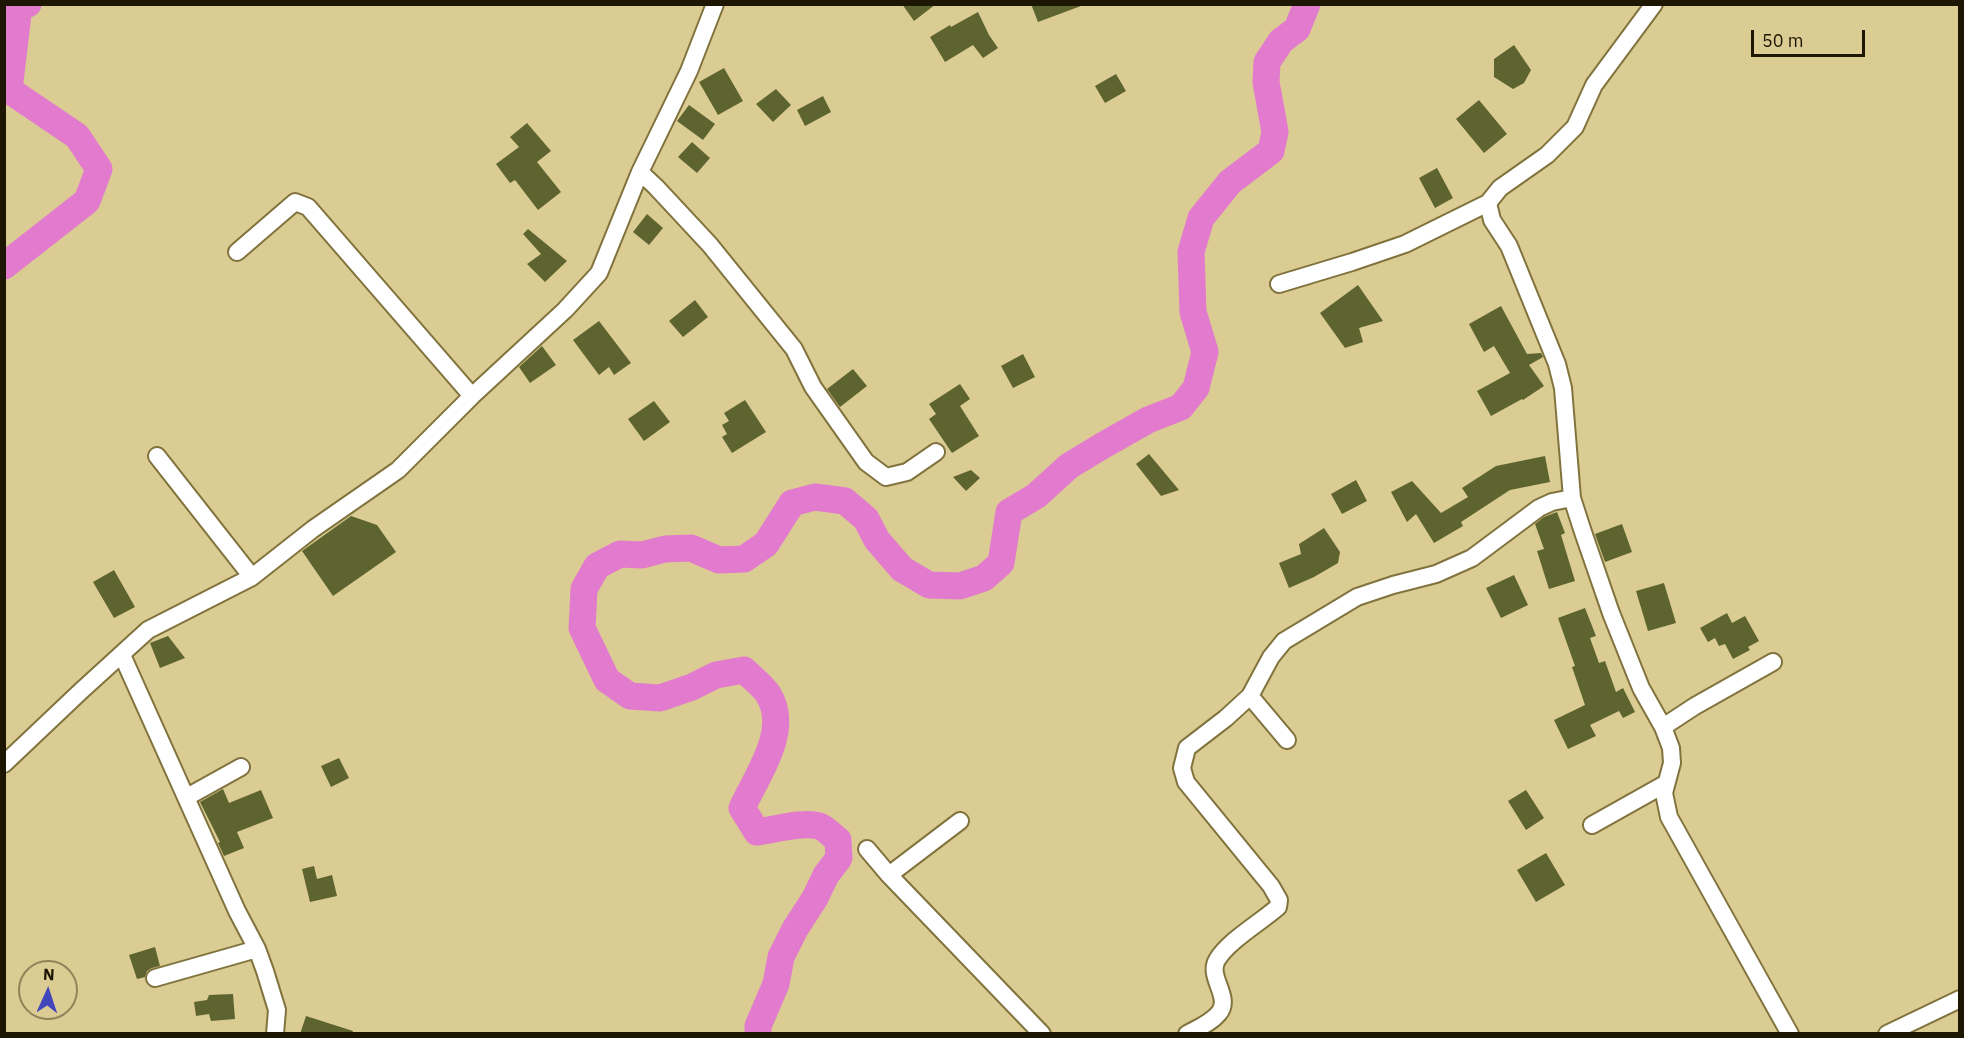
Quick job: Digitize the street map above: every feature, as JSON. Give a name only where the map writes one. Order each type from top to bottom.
[{"type":"street","points":[[4,764],[148,630],[252,578],[313,529],[398,470],[472,396],[565,310],[599,273],[640,172],[689,71],[715,4]]},
{"type":"street","points":[[1279,284],[1405,244],[1488,203],[1500,188],[1546,155],[1575,127],[1594,85],[1654,4]]},
{"type":"street","points":[[640,172],[710,245],[794,349],[813,387],[866,462],[886,477],[907,472],[936,452]]},
{"type":"street","points":[[237,252],[295,202],[309,207],[472,396]]},
{"type":"street","points":[[1488,203],[1492,220],[1509,246],[1557,364],[1563,388],[1572,498],[1611,613],[1641,688],[1663,727],[1671,748],[1672,763],[1665,784],[1665,801],[1669,817],[1790,1034]]},
{"type":"street","points":[[157,456],[252,578]]},
{"type":"street","points":[[1187,1034],[1220,1013],[1223,999],[1214,970],[1216,961],[1226,949],[1278,908],[1279,900],[1271,886],[1186,782],[1182,768],[1187,748],[1250,696],[1271,657],[1284,641],[1357,597],[1436,574],[1472,558],[1539,508],[1552,502],[1572,498]]},
{"type":"street","points":[[122,655],[237,911],[257,949],[277,1010],[275,1034]]},
{"type":"street","points":[[1663,727],[1695,706],[1773,662]]},
{"type":"street","points":[[1250,696],[1287,740]]},
{"type":"street","points":[[187,797],[241,767]]},
{"type":"street","points":[[1592,825],[1665,784]]},
{"type":"street","points":[[889,875],[960,821]]},
{"type":"street","points":[[867,849],[889,875],[1042,1034]]},
{"type":"street","points":[[155,978],[257,949]]},
{"type":"street","points":[[1887,1034],[1959,999]]},
{"type":"building","points":[[902,4],[936,4],[914,21]]},
{"type":"building","points":[[1031,4],[1081,4],[1081,6],[1038,22]]},
{"type":"building","points":[[978,12],[998,48],[983,58],[973,45],[945,62],[930,37]]},
{"type":"building","points":[[1514,45],[1531,70],[1524,83],[1513,89],[1494,77],[1494,59]]},
{"type":"building","points":[[724,68],[743,101],[718,115],[699,82]]},
{"type":"building","points":[[1116,74],[1126,91],[1105,103],[1095,86]]},
{"type":"building","points":[[776,89],[791,105],[773,122],[756,104]]},
{"type":"building","points":[[823,96],[831,112],[805,126],[797,110]]},
{"type":"building","points":[[1479,100],[1507,134],[1484,153],[1456,119]]},
{"type":"building","points":[[689,105],[715,124],[703,140],[677,121]]},
{"type":"building","points":[[527,123],[551,151],[537,162],[561,192],[538,210],[515,180],[510,183],[496,164],[519,147],[510,137]]},
{"type":"building","points":[[692,142],[710,158],[697,173],[678,157]]},
{"type":"building","points":[[1437,168],[1453,198],[1435,208],[1419,178]]},
{"type":"building","points":[[647,214],[663,228],[649,245],[633,232]]},
{"type":"building","points":[[528,229],[567,261],[545,282],[527,264],[541,254],[523,234]]},
{"type":"building","points":[[1358,285],[1383,321],[1359,328],[1363,342],[1345,348],[1320,313]]},
{"type":"building","points":[[695,300],[708,317],[683,337],[669,321]]},
{"type":"building","points":[[1501,306],[1527,354],[1541,353],[1543,357],[1529,365],[1544,386],[1523,400],[1491,416],[1477,391],[1510,373],[1494,346],[1484,352],[1469,324]]},
{"type":"building","points":[[599,321],[631,363],[614,375],[609,367],[599,375],[573,340]]},
{"type":"building","points":[[542,346],[556,365],[530,383],[519,367]]},
{"type":"building","points":[[1023,354],[1035,377],[1013,388],[1001,366]]},
{"type":"building","points":[[853,369],[867,386],[840,407],[827,389]]},
{"type":"building","points":[[960,384],[970,399],[960,406],[979,436],[952,453],[929,419],[936,414],[929,404]]},
{"type":"building","points":[[745,400],[766,432],[732,453],[722,437],[727,434],[722,425],[729,421],[724,413]]},
{"type":"building","points":[[654,401],[670,422],[644,441],[628,419]]},
{"type":"building","points":[[1149,454],[1179,490],[1161,496],[1136,464]]},
{"type":"building","points":[[1545,456],[1550,482],[1510,490],[1461,522],[1463,526],[1434,543],[1416,514],[1407,522],[1391,492],[1412,481],[1441,513],[1468,497],[1462,488],[1496,466]]},
{"type":"building","points":[[971,470],[980,478],[966,491],[953,477]]},
{"type":"building","points":[[1356,480],[1367,501],[1342,514],[1331,494]]},
{"type":"building","points":[[1557,512],[1565,533],[1561,535],[1575,581],[1549,589],[1537,551],[1544,549],[1535,524],[1544,517]]},
{"type":"building","points":[[351,516],[377,525],[396,552],[333,596],[302,551]]},
{"type":"building","points":[[1622,524],[1632,552],[1605,562],[1595,534]]},
{"type":"building","points":[[1324,528],[1340,552],[1338,563],[1289,588],[1279,563],[1301,554],[1299,544]]},
{"type":"building","points":[[114,570],[135,607],[114,618],[93,582]]},
{"type":"building","points":[[1514,575],[1528,605],[1501,618],[1486,588]]},
{"type":"building","points":[[1664,583],[1676,623],[1648,631],[1636,591]]},
{"type":"building","points":[[1585,608],[1596,636],[1590,638],[1599,663],[1605,661],[1616,692],[1623,688],[1635,712],[1623,718],[1619,711],[1590,725],[1596,736],[1568,749],[1554,720],[1585,705],[1572,667],[1575,666],[1558,618]]},
{"type":"building","points":[[1727,613],[1732,623],[1745,616],[1759,641],[1748,647],[1750,650],[1733,659],[1725,644],[1719,646],[1715,638],[1708,642],[1700,628]]},
{"type":"building","points":[[168,636],[185,658],[160,668],[150,643]]},
{"type":"building","points":[[339,758],[349,778],[331,787],[321,766]]},
{"type":"building","points":[[223,789],[229,803],[261,790],[273,818],[237,832],[244,848],[224,856],[218,843],[220,842],[200,802]]},
{"type":"building","points":[[1526,790],[1544,818],[1526,830],[1508,801]]},
{"type":"building","points":[[1546,853],[1565,885],[1536,902],[1517,870]]},
{"type":"building","points":[[314,866],[317,879],[332,875],[337,896],[310,902],[302,869]]},
{"type":"building","points":[[155,947],[160,966],[147,971],[145,977],[137,979],[129,955]]},
{"type":"building","points":[[233,994],[235,1019],[211,1021],[209,1014],[196,1016],[194,1002],[207,1000],[209,995]]},
{"type":"building","points":[[306,1016],[353,1031],[352,1034],[300,1034]]},
{"type":"waterway","points":[[4,266],[87,201],[99,169],[77,136],[9,90],[19,6],[28,4]]},
{"type":"waterway","points":[[758,1034],[758,1026],[776,984],[781,957],[826,875],[839,858],[838,840],[824,828],[812,825],[797,825],[757,832],[742,808],[763,767],[774,737],[776,722],[774,708],[768,694],[760,684],[744,670],[716,675],[692,687],[660,698],[630,696],[607,680],[582,628],[584,589],[597,566],[620,554],[642,555],[665,549],[691,548],[719,560],[744,559],[766,544],[792,503],[815,497],[845,501],[866,519],[877,540],[902,569],[929,585],[960,586],[984,578],[1001,563],[1009,512],[1036,496],[1069,466],[1148,420],[1181,407],[1196,388],[1205,352],[1193,312],[1191,252],[1201,218],[1230,182],[1271,151],[1275,132],[1266,82],[1267,62],[1281,41],[1297,29],[1307,4]]}]
